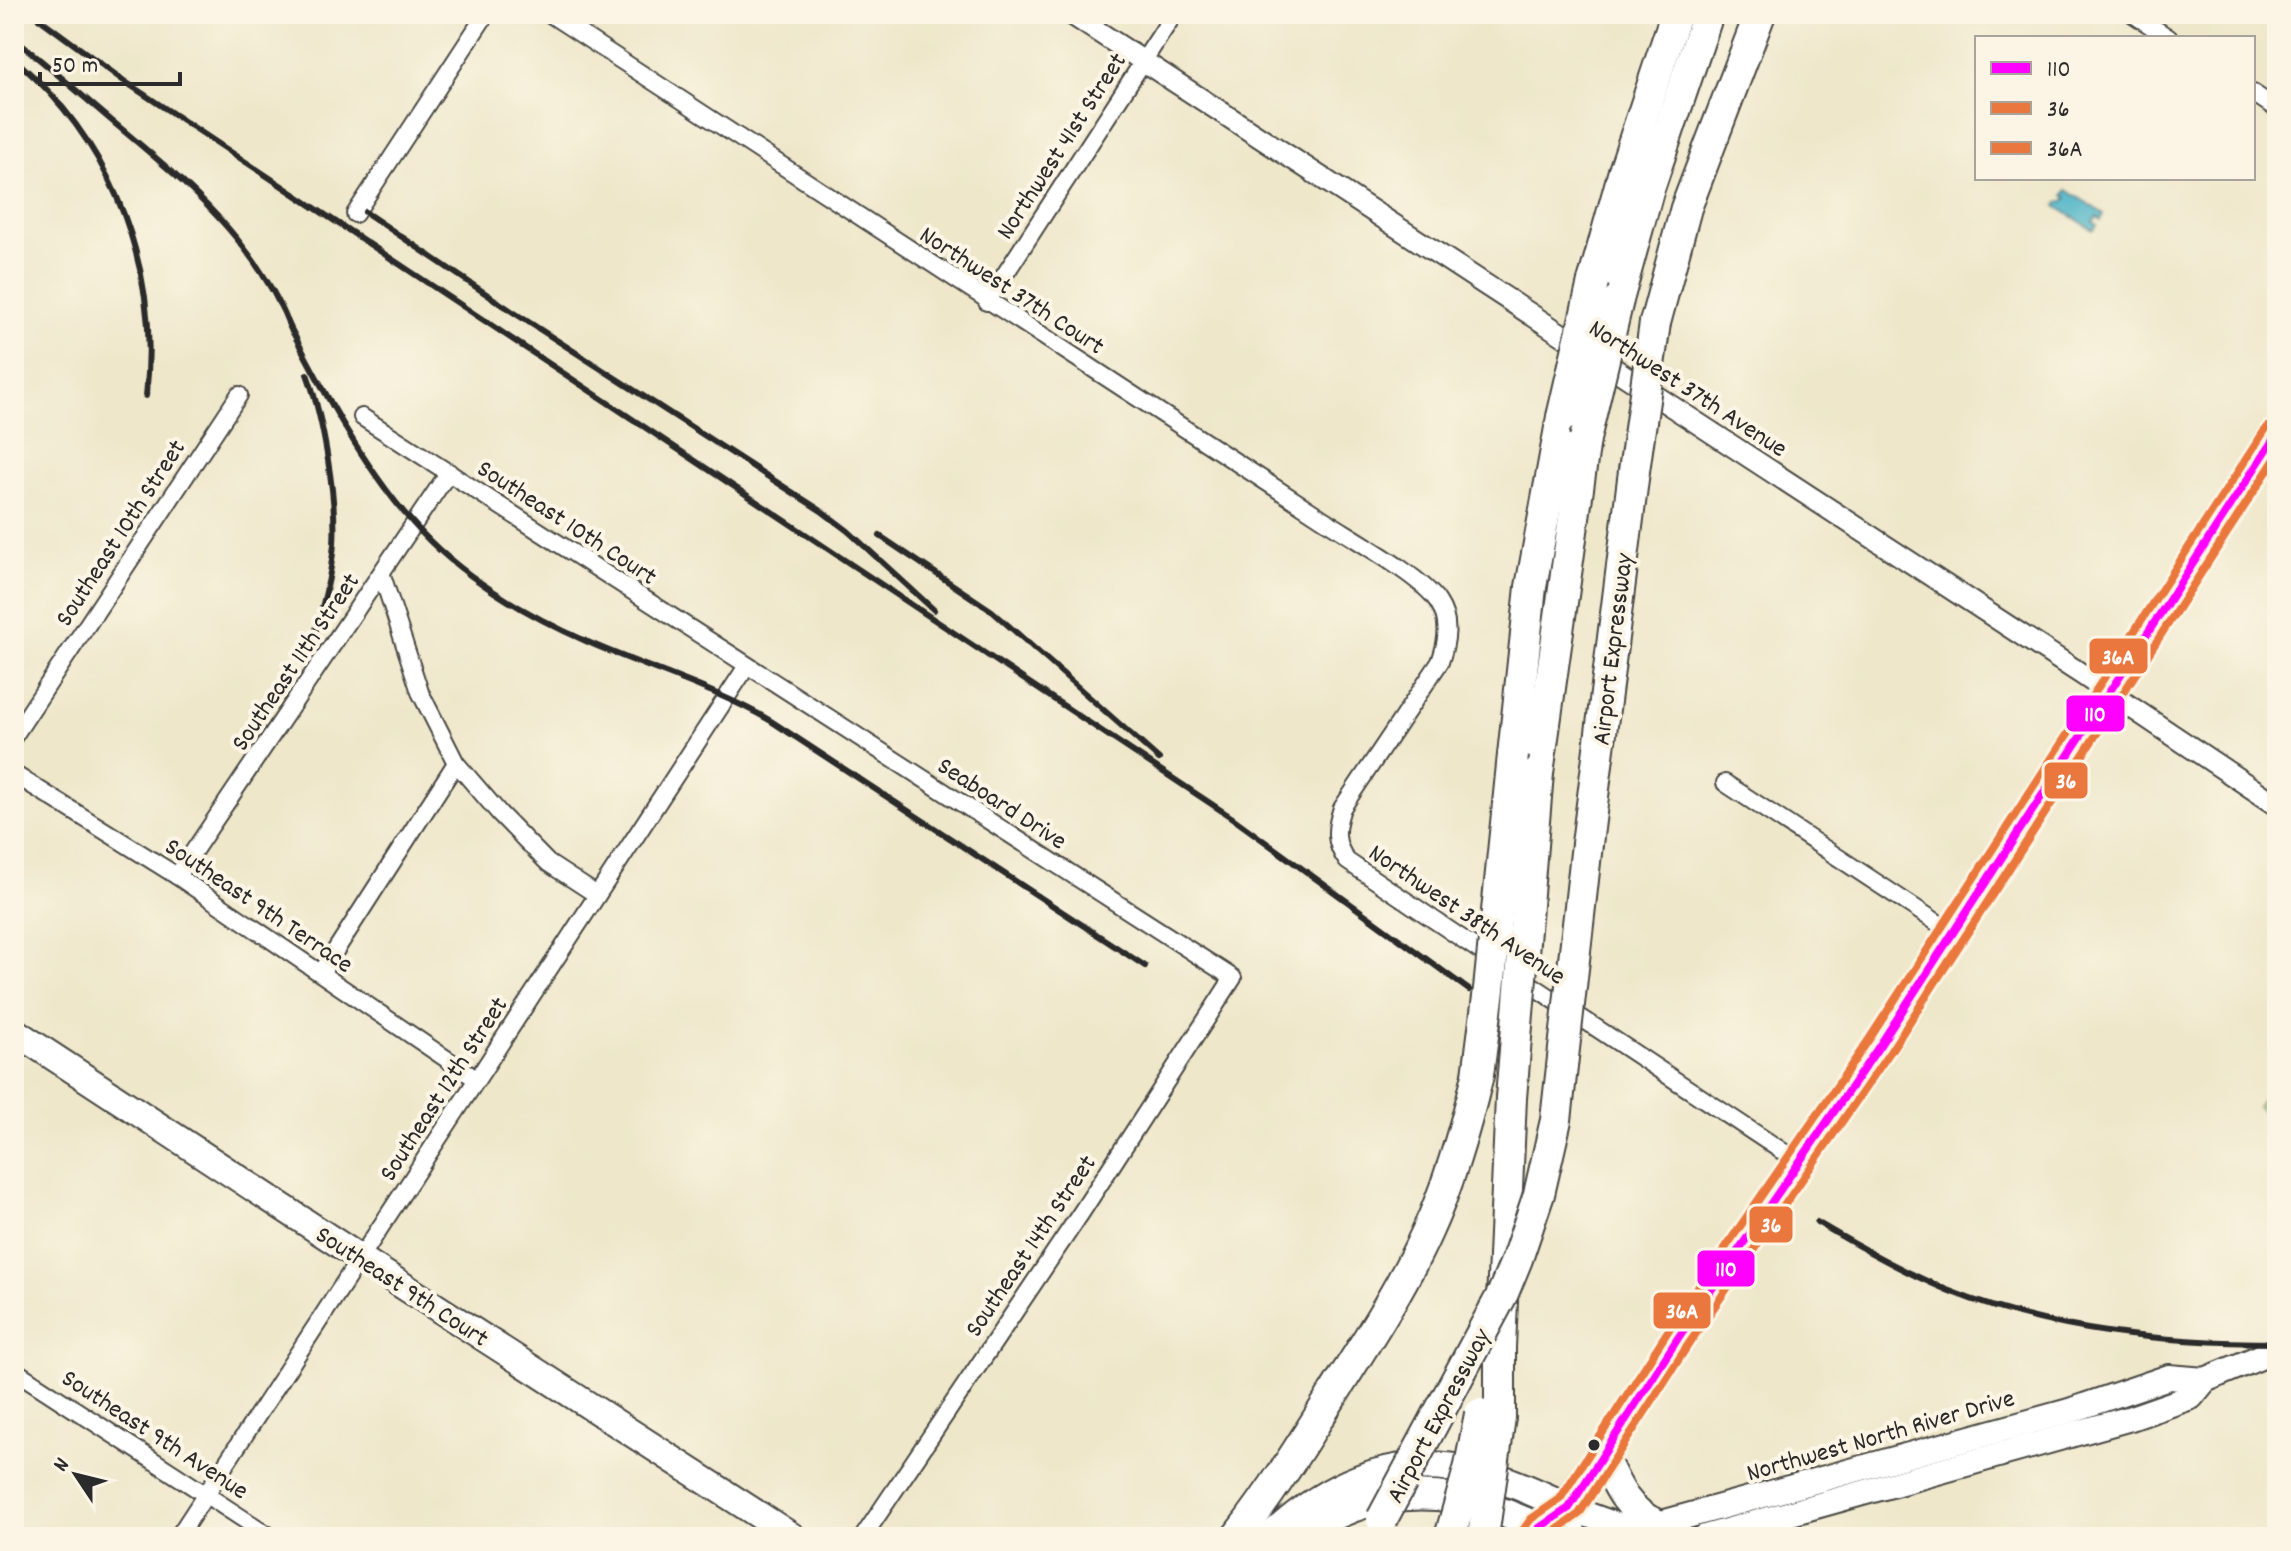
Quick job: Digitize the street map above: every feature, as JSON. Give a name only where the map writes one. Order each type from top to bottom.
[{"type":"highway","points":[[1237,1537],[1285,1470],[1410,1268],[1442,1197],[1458,1151],[1478,1075],[1531,587],[1562,417],[1593,282],[1624,171],[1676,14]]},
{"type":"highway","name":"Airport Expressway","points":[[1483,1537],[1490,1416],[1500,1347],[1511,1098],[1538,773],[1585,439],[1648,191],[1708,14]]},
{"type":"highway","name":"Airport Expressway","points":[[1375,1531],[1503,1293],[1539,1194],[1556,1120],[1587,844],[1655,323],[1686,208],[1760,14]]},
{"type":"highway","points":[[1571,1537],[1569,1508],[1678,1338],[1800,1163],[1953,933],[2277,434]]},
{"type":"highway","points":[[1450,1537],[1470,1466],[1490,1416]]},
{"type":"highway","points":[[1603,1456],[1632,1508],[1658,1524]]},
{"type":"highway","points":[[1271,1537],[1315,1501],[1354,1479],[1407,1467],[1473,1471],[1508,1481],[1569,1508]]},
{"type":"highway","points":[[1300,1537],[1352,1508],[1403,1495],[1478,1504],[1545,1534]]},
{"type":"main road","name":"Southeast 9th Court","points":[[14,1031],[793,1537]]},
{"type":"main road","name":"Northwest North River Drive","points":[[1569,1508],[1619,1526],[1658,1524],[2069,1411],[2169,1377],[2205,1380],[2277,1350]]},
{"type":"main road","name":"Northwest North River Drive","points":[[1705,1537],[2131,1418],[2191,1397],[2205,1380]]},
{"type":"main road","points":[[1836,1475],[1838,1500]]},
{"type":"main road","points":[[1545,1534],[1569,1508]]},
{"type":"street","points":[[355,214],[486,14]]},
{"type":"street","name":"Northwest 37th Court","points":[[550,14],[1413,578],[1433,594],[1443,611]]},
{"type":"street","name":"Northwest 37th Avenue","points":[[1071,14],[2277,805]]},
{"type":"street","name":"Northwest 41st Street","points":[[987,302],[1174,14]]},
{"type":"street","points":[[2133,14],[2166,36]]},
{"type":"street","points":[[2255,94],[2277,109]]},
{"type":"street","name":"Southeast 10th Street","points":[[14,736],[239,395]]},
{"type":"street","name":"Southeast 10th Court","points":[[362,417],[747,666]]},
{"type":"street","name":"Southeast 11th Street","points":[[177,876],[449,472]]},
{"type":"street","points":[[382,575],[420,692],[456,763],[548,863],[597,895]]},
{"type":"street","name":"Northwest 38th Avenue","points":[[1443,611],[1447,634],[1440,662],[1342,808],[1336,824],[1340,852],[1347,861],[1800,1163]]},
{"type":"street","name":"Southeast 12th Street","points":[[178,1537],[747,666]]},
{"type":"street","name":"Seaboard Drive","points":[[747,666],[1233,978]]},
{"type":"street","points":[[321,973],[456,763]]},
{"type":"street","name":"Southeast 9th Terrace","points":[[14,774],[177,876],[476,1079]]},
{"type":"street","points":[[1725,783],[1953,933]]},
{"type":"street","name":"Southeast 14th Street","points":[[863,1537],[1081,1213],[1233,978]]},
{"type":"street","name":"Southeast 9th Avenue","points":[[14,1370],[271,1537]]},
{"type":"green space","points":[[2277,1078],[2277,1121],[2257,1107]]},
{"type":"water","points":[[2067,190],[2104,214],[2101,220],[2097,217],[2093,222],[2097,225],[2093,230],[2056,206],[2067,198],[2064,195]]},
{"type":"railway","points":[[33,14],[124,81],[1231,817],[1469,990]]},
{"type":"railway","points":[[14,39],[166,167],[216,215],[260,270],[292,332]]},
{"type":"railway","points":[[14,58],[50,93],[76,125],[98,159],[131,234],[147,314],[149,355],[146,396]]},
{"type":"railway","points":[[365,212],[513,312],[823,512],[934,610]]},
{"type":"railway","points":[[288,323],[330,401],[394,501],[431,542],[472,576],[517,606],[565,631],[703,688],[771,721],[1145,966]]},
{"type":"railway","points":[[307,374],[328,458],[334,525],[331,569],[313,640]]},
{"type":"railway","points":[[880,536],[992,611],[1159,759]]},
{"type":"railway","points":[[1817,1222],[1930,1283],[2026,1316],[2151,1337],[2277,1343]]},
{"type":"transit line","name":"36A","points":[[1523,1530],[1531,1519],[1560,1499],[1668,1331],[1870,1038],[2267,427]]},
{"type":"transit line","name":"110","points":[[1533,1537],[1539,1528],[1569,1508],[1678,1338],[1880,1045],[2277,434]]},
{"type":"transit line","name":"36","points":[[1547,1537],[1579,1514],[1688,1345],[1890,1052],[2277,456]]}]
